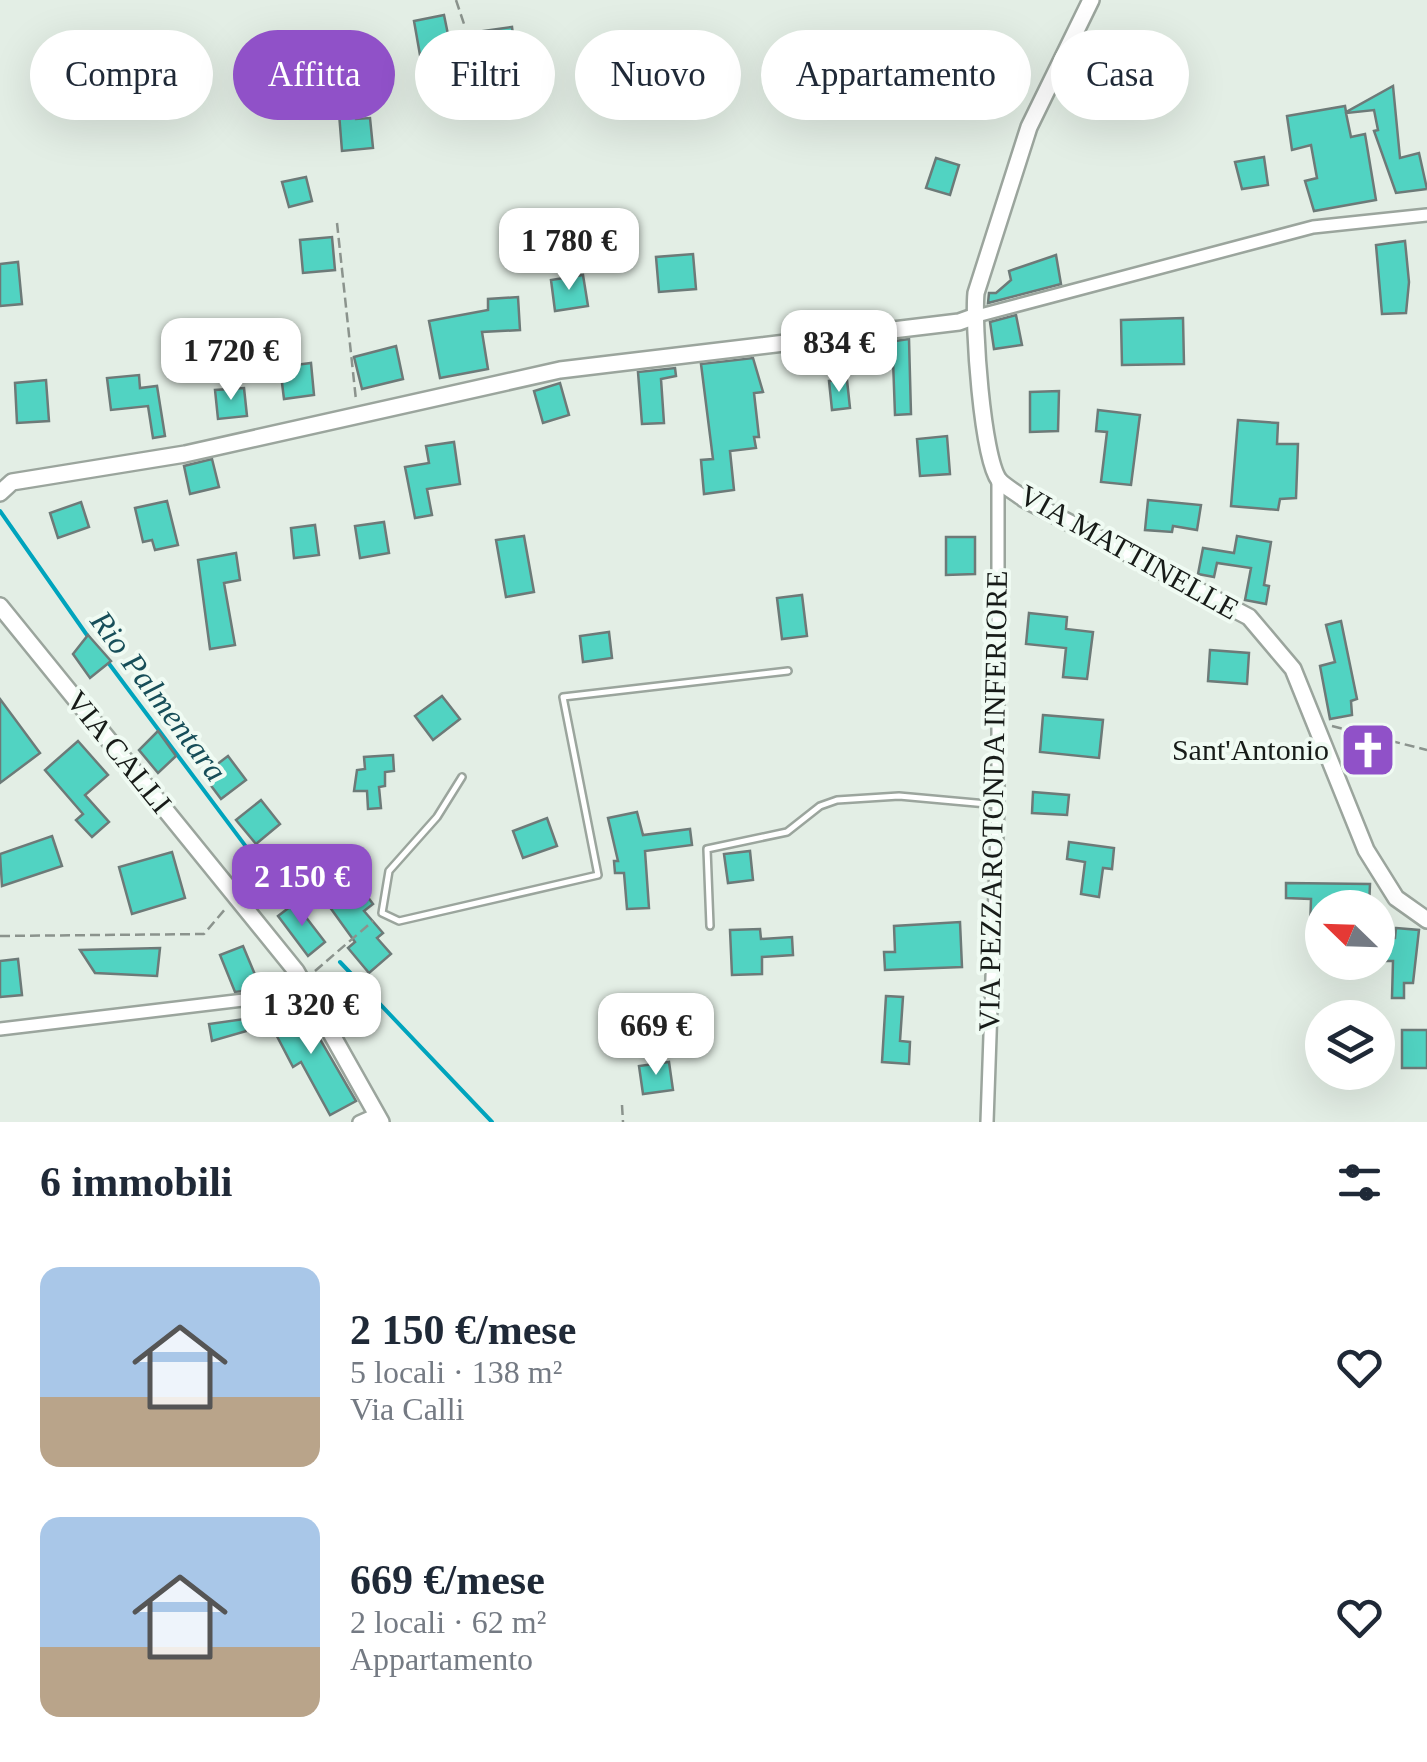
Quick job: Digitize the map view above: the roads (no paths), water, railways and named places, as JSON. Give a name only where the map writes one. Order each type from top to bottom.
[{"type":"street","name":"VIA MATTINELLE","points":[[1091,0],[1029,126],[976,293],[974,317],[987,438],[998,479],[1024,499],[1249,617],[1294,669],[1366,850],[1396,898],[1427,920]]},
{"type":"street","points":[[0,494],[12,482],[184,454],[360,418],[560,370],[959,322],[1313,227],[1427,215]]},
{"type":"street","name":"VIA PEZZAROTONDA INFERIORE","points":[[987,1122],[998,805],[998,479]]},
{"type":"street","name":"VIA CALLI","points":[[0,606],[307,986],[379,1118]]},
{"type":"street","points":[[0,1029],[307,986]]},
{"type":"street","points":[[360,1122],[379,1118]]},
{"type":"lane","points":[[462,777],[437,818],[389,871],[382,913],[399,921],[598,875],[563,697],[788,671]]},
{"type":"lane","points":[[710,926],[706,849],[787,832],[820,806],[837,800],[899,796],[998,805]]},
{"type":"waterway","name":"Rio Palmentara","points":[[0,511],[89,638]]},
{"type":"waterway","name":"Rio Palmentara","points":[[107,661],[259,864],[296,896]]},
{"type":"waterway","name":"Rio Palmentara","points":[[340,962],[492,1122]]},
{"type":"place","name":"Sant'Antonio","points":[[1368,750]]}]
